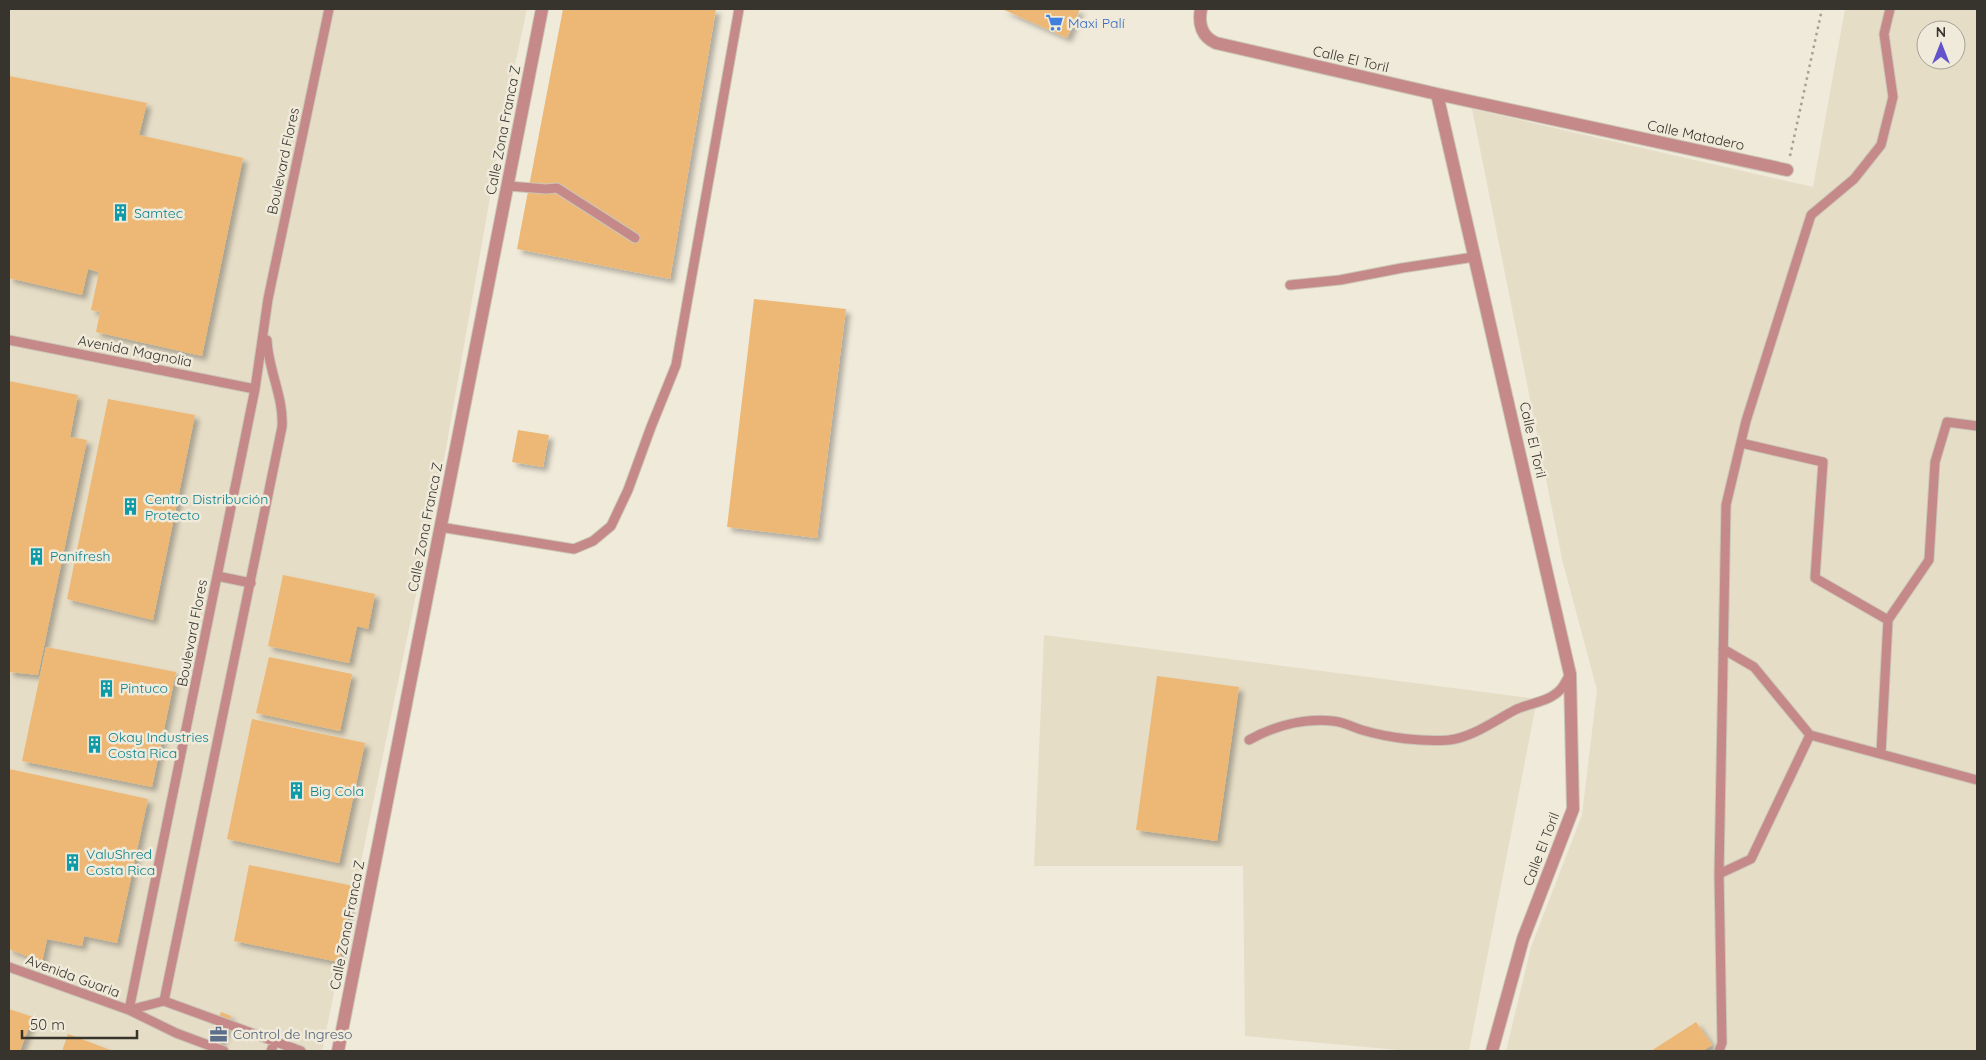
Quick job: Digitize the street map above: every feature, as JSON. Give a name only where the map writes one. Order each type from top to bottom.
[{"type":"street","name":"Calle Zona Franca Z","points":[[338,1051],[542,9]]},
{"type":"street","name":"Calle El Toril","points":[[1201,9],[1201,29],[1208,40],[1216,43],[1437,94],[1570,674],[1573,809],[1522,938],[1492,1051]]},
{"type":"street","name":"Calle Matadero","points":[[1437,94],[1788,170]]},
{"type":"lane","name":"Boulevard Flores","points":[[129,1010],[256,389],[268,299],[329,9]]},
{"type":"lane","points":[[440,527],[574,549],[593,541],[611,526],[628,490],[676,365],[739,9]]},
{"type":"lane","points":[[1719,1051],[1722,1044],[1719,874],[1726,505],[1741,443],[1811,215],[1854,179],[1881,145],[1893,96],[1884,34],[1890,9]]},
{"type":"lane","points":[[507,186],[557,188],[635,238]]},
{"type":"lane","points":[[1290,284],[1340,280],[1474,257]]},
{"type":"lane","name":"Boulevard Flores","points":[[164,1001],[251,583],[283,417],[279,393],[269,364],[266,319]]},
{"type":"lane","name":"Avenida Magnolia","points":[[9,340],[256,389]]},
{"type":"lane","points":[[1881,753],[1888,620],[1928,560],[1935,462],[1947,422],[1977,426]]},
{"type":"lane","points":[[1741,443],[1823,462],[1815,578],[1888,620]]},
{"type":"lane","points":[[217,576],[251,583]]},
{"type":"lane","points":[[1723,649],[1754,667],[1810,735],[1977,780]]},
{"type":"lane","points":[[1248,740],[1265,731],[1281,726],[1314,721],[1332,721],[1391,736],[1422,740],[1450,740],[1470,735],[1519,708],[1546,699],[1560,691],[1570,674]]},
{"type":"lane","points":[[1719,874],[1752,859],[1810,735]]},
{"type":"lane","name":"Avenida Guaria","points":[[9,967],[129,1010],[176,1032],[224,1051]]},
{"type":"lane","points":[[164,1001],[301,1051]]},
{"type":"lane","name":"Avenida Guaria","points":[[129,1010],[164,1001]]},
{"type":"lane","points":[[271,1051],[275,1041]]},
{"type":"path","points":[[1788,170],[1822,9]]},
{"type":"shaded area","points":[[9,9],[527,9],[506,106],[445,454],[322,1051],[9,1051]]},
{"type":"shaded area","points":[[1845,9],[1977,9],[1977,1051],[1506,1051],[1531,947],[1582,815],[1597,690],[1562,559],[1472,109],[1813,187]]},
{"type":"shaded area","points":[[1044,635],[1537,699],[1469,1051],[1409,1051],[1245,1036],[1243,866],[1034,866]]},
{"type":"building","points":[[563,9],[716,9],[670,279],[517,249]]},
{"type":"building","name":"Maxi Palí","points":[[1002,9],[1080,9],[1067,38]]},
{"type":"building","name":"Samtec","points":[[9,76],[147,103],[139,135],[243,158],[202,356],[96,332],[100,312],[91,310],[99,272],[88,269],[82,295],[9,278]]},
{"type":"building","points":[[754,299],[846,309],[817,538],[727,527]]},
{"type":"building","name":"Panifresh","points":[[9,381],[78,395],[70,437],[87,440],[38,675],[9,672]]},
{"type":"building","name":"Centro Distribución Protecto","points":[[108,399],[195,415],[153,620],[67,599]]},
{"type":"building","points":[[518,430],[549,435],[543,467],[512,462]]},
{"type":"building","points":[[283,575],[375,594],[368,629],[357,626],[349,663],[268,646]]},
{"type":"building","points":[[46,647],[176,672],[152,787],[22,761]]},
{"type":"building","points":[[269,657],[352,674],[340,731],[256,713]]},
{"type":"building","points":[[1157,676],[1239,687],[1217,841],[1136,830]]},
{"type":"building","name":"Big Cola","points":[[252,719],[365,743],[339,863],[227,839]]},
{"type":"building","name":"ValuShred Costa Rica","points":[[9,769],[148,799],[117,943],[84,936],[82,946],[47,939],[42,962],[9,949]]},
{"type":"building","points":[[249,865],[354,886],[339,962],[234,941]]},
{"type":"building","points":[[9,1009],[33,1017],[20,1051],[9,1051]]},
{"type":"building","name":"Control de Ingreso","points":[[221,1012],[231,1016],[217,1051],[206,1051]]},
{"type":"building","points":[[1696,1022],[1712,1045],[1703,1051],[1651,1051]]},
{"type":"building","points":[[68,1034],[113,1051],[62,1051]]},
{"type":"place","name":"Maxi Palí","points":[[1054,23]]},
{"type":"place","name":"Samtec","points":[[120,213]]},
{"type":"place","name":"Centro Distribución Protecto","points":[[131,507]]},
{"type":"place","name":"Panifresh","points":[[36,556]]},
{"type":"place","name":"Pintuco","points":[[106,688]]},
{"type":"place","name":"Okay Industries Costa Rica","points":[[94,745]]},
{"type":"place","name":"Big Cola","points":[[296,791]]},
{"type":"place","name":"ValuShred Costa Rica","points":[[72,862]]},
{"type":"place","name":"Control de Ingreso","points":[[219,1034]]}]
